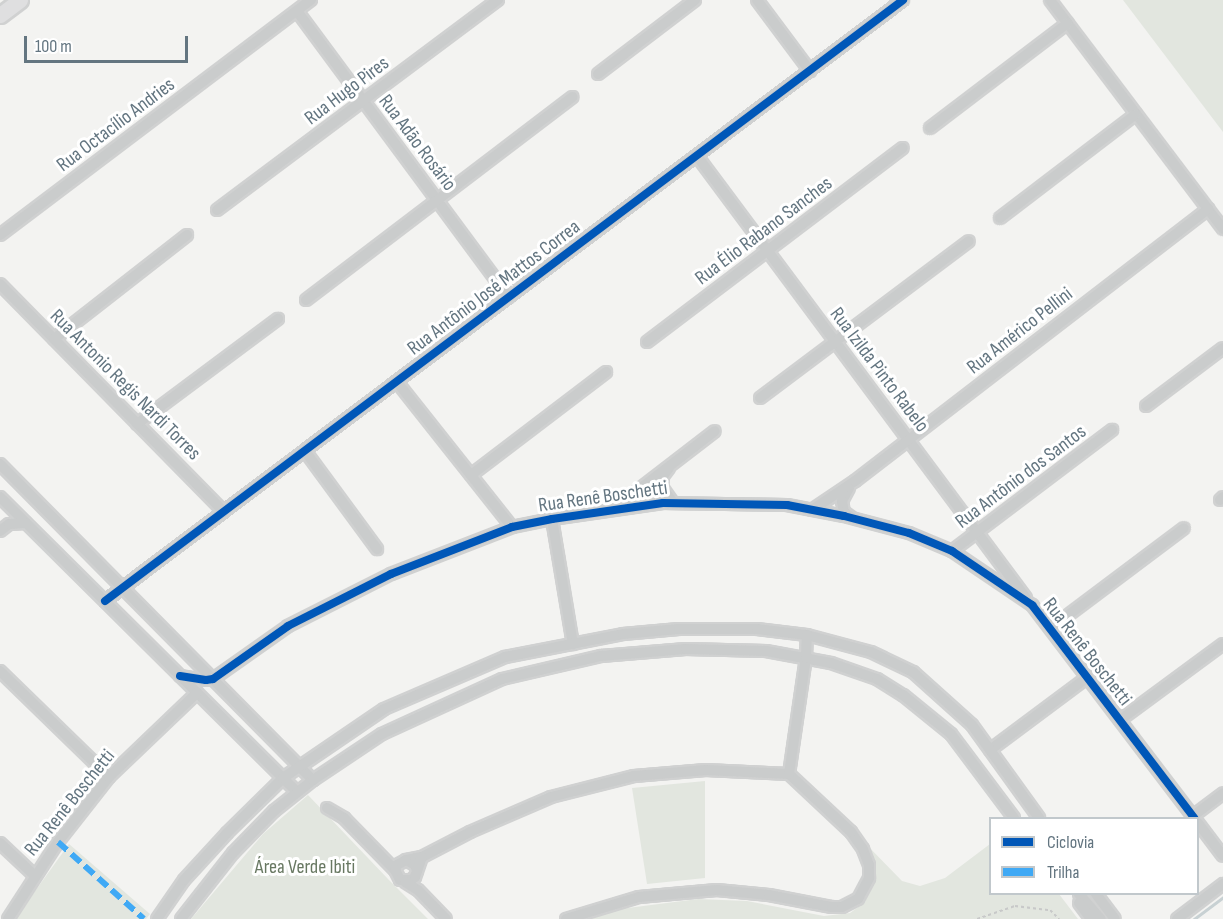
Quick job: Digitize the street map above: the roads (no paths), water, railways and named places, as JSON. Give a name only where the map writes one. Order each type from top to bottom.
[{"type":"main road","points":[[0,15],[20,0]]},
{"type":"street","name":"Rua Octacílio Andries","points":[[0,235],[311,0]]},
{"type":"street","name":"Rua Hugo Pires","points":[[217,210],[498,0]]},
{"type":"street","points":[[598,74],[695,0]]},
{"type":"street","points":[[757,0],[810,71]]},
{"type":"street","name":"Rua Antônio José Mattos Correa","points":[[105,601],[903,0]]},
{"type":"street","points":[[1050,0],[1223,229]]},
{"type":"street","name":"Rua Adão Rosário","points":[[297,11],[509,297]]},
{"type":"street","points":[[930,128],[1068,24]]},
{"type":"street","points":[[306,300],[572,97]]},
{"type":"street","points":[[1000,218],[1136,114]]},
{"type":"street","name":"Rua Élio Rabano Sanches","points":[[647,342],[903,148]]},
{"type":"street","name":"Rua Izilda Pinto Rabelo","points":[[697,156],[1032,605]]},
{"type":"street","name":"Rua Américo Pellini","points":[[812,510],[855,481],[1208,209]]},
{"type":"street","points":[[54,339],[187,235]]},
{"type":"street","points":[[760,398],[969,241]]},
{"type":"street","name":"Rua Antonio Regis Nardi Torres","points":[[0,284],[224,511]]},
{"type":"street","points":[[137,424],[278,319]]},
{"type":"street","points":[[1146,406],[1223,348]]},
{"type":"street","points":[[471,475],[606,372]]},
{"type":"street","points":[[398,382],[512,527]]},
{"type":"street","name":"Rua Antônio dos Santos","points":[[952,552],[1112,430]]},
{"type":"street","points":[[629,507],[631,498],[637,491],[715,431]]},
{"type":"street","points":[[305,451],[378,549]]},
{"type":"street","points":[[0,464],[313,780]]},
{"type":"street","points":[[670,465],[663,476],[662,488],[673,503]]},
{"type":"street","name":"Rua Américo Pellini","points":[[851,517],[844,512],[842,501],[845,492],[855,481]]},
{"type":"street","points":[[0,498],[297,792]]},
{"type":"street","name":"Rua Renê Boschetti","points":[[213,679],[288,626],[381,579],[512,527],[629,507],[673,503],[787,506],[851,517],[909,533],[952,552],[1032,605],[1052,628],[1193,817]]},
{"type":"street","points":[[552,519],[573,644]]},
{"type":"street","points":[[0,531],[9,524],[26,523]]},
{"type":"street","points":[[1052,628],[1184,528]]},
{"type":"street","points":[[755,651],[757,629]]},
{"type":"street","points":[[157,919],[184,880],[283,778],[384,709],[505,657],[634,633],[757,629],[807,635],[871,652],[914,672],[972,725],[1038,817]]},
{"type":"street","points":[[777,653],[779,632]]},
{"type":"street","points":[[789,774],[806,658],[807,635]]},
{"type":"street","points":[[1120,720],[1223,644]]},
{"type":"street","points":[[182,919],[233,853],[274,811],[313,780],[382,734],[502,680],[601,656],[686,649],[755,651],[806,658],[848,668],[877,679],[903,695],[951,734],[1013,817]]},
{"type":"street","points":[[2,674],[109,777]]},
{"type":"street","points":[[180,676],[213,679]]},
{"type":"street","points":[[990,750],[1088,677]]},
{"type":"street","name":"Rua Renê Boschetti","points":[[8,919],[35,876],[109,777],[197,693]]},
{"type":"street","points":[[211,706],[230,716],[273,759],[284,750]]},
{"type":"street","points":[[324,749],[335,765]]},
{"type":"street","points":[[401,864],[422,857],[470,832],[551,797],[634,776],[706,770],[789,774],[851,832],[863,849],[869,865],[869,878],[865,890],[850,905],[832,907],[769,895],[717,890],[639,897],[566,919]]},
{"type":"street","points":[[1197,817],[1223,793]]},
{"type":"street","points":[[261,799],[267,801],[274,811]]},
{"type":"street","points":[[327,808],[344,818],[384,856],[401,864],[415,865],[412,876],[418,890],[447,919]]},
{"type":"street","name":"Rua Renê Boschetti","points":[[1199,824],[1223,856]]},
{"type":"street","points":[[0,843],[35,876]]},
{"type":"street","points":[[401,864],[400,880],[412,876],[422,857]]},
{"type":"street","points":[[1177,919],[1223,884]]},
{"type":"street","points":[[1073,895],[1091,919]]},
{"type":"street","points":[[1080,895],[1101,919]]},
{"type":"street","points":[[1097,895],[1115,919]]},
{"type":"waterway","points":[[1194,919],[1223,897]]},
{"type":"park label","name":"Área Verde Ibiti","points":[[305,867]]}]
